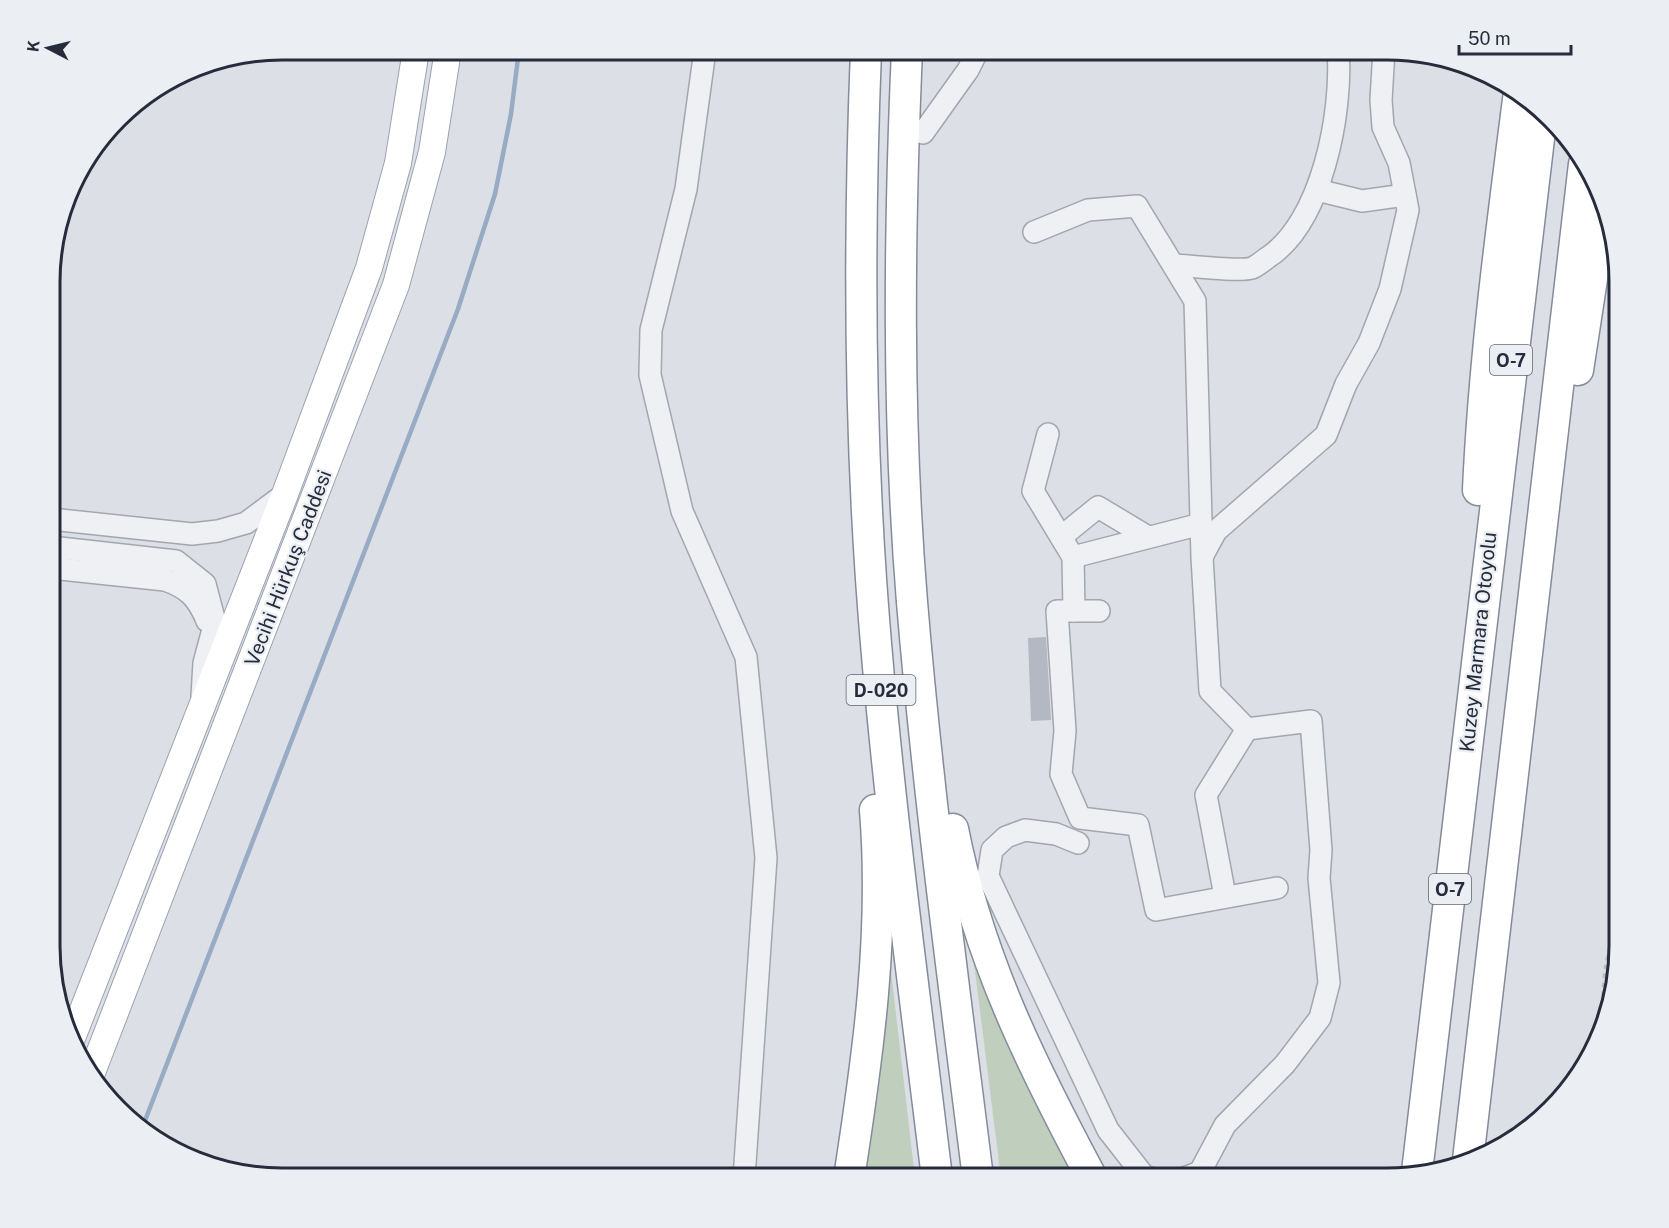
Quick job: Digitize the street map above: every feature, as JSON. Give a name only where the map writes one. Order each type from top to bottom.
[{"type":"highway","points":[[860,60],[864,101]]},
{"type":"highway","name":"D-020","points":[[866,60],[862,394],[878,656],[936,1168]]},
{"type":"highway","name":"D-020","points":[[907,60],[901,324],[905,484],[912,601],[977,1168]]},
{"type":"highway","points":[[905,484],[926,60]]},
{"type":"highway","points":[[1482,607],[1476,526],[1481,421],[1518,103]]},
{"type":"highway","name":"Kuzey Marmara Otoyolu","points":[[1418,1166],[1541,122]]},
{"type":"highway","name":"O-7","points":[[1469,1152],[1582,177]]},
{"type":"highway","points":[[1535,573],[1557,487],[1601,223]]},
{"type":"highway","points":[[851,1168],[867,1069],[877,931],[877,839],[858,591],[856,480],[862,394]]},
{"type":"highway","points":[[912,601],[935,696],[948,798],[964,881],[985,952],[1012,1019],[1087,1168]]},
{"type":"main road","name":"Vecihi Hürkuş Caddesi","points":[[76,1028],[285,494],[369,268],[398,163],[414,60]]},
{"type":"main road","name":"Vecihi Hürkuş Caddesi","points":[[95,1066],[396,285],[432,152],[446,60]]},
{"type":"street","points":[[704,60],[686,189],[651,330],[650,375],[682,511],[746,657],[766,858],[745,1168]]},
{"type":"street","points":[[923,133],[973,60]]},
{"type":"street","points":[[1175,265],[1252,268],[1285,247],[1317,190],[1337,100],[1338,60]]},
{"type":"street","points":[[1202,557],[1216,531],[1326,435],[1346,384],[1369,344],[1390,289],[1408,210],[1398,163],[1383,127],[1381,100],[1383,60]]},
{"type":"street","points":[[1317,190],[1362,201],[1405,195]]},
{"type":"street","points":[[1034,232],[1088,210],[1137,206],[1195,301],[1202,557],[1210,691],[1247,729]]},
{"type":"street","points":[[1048,434],[1033,491],[1073,557],[1074,611]]},
{"type":"street","points":[[60,520],[192,534],[218,531],[246,523],[285,494]]},
{"type":"street","points":[[1061,537],[1098,507],[1148,537]]},
{"type":"street","points":[[1073,557],[1201,524]]},
{"type":"street","points":[[122,555],[125,526]]},
{"type":"street","points":[[60,548],[176,561],[191,570],[205,584],[212,603],[215,622],[204,663],[202,705]]},
{"type":"street","points":[[60,569],[165,580],[182,586],[194,596],[201,607],[213,635]]},
{"type":"street","points":[[1099,611],[1057,611],[1065,731],[1061,774],[1080,818],[1138,825],[1156,910],[1277,888]]},
{"type":"street","points":[[1202,1168],[1225,1125],[1286,1064],[1320,1018],[1329,983],[1319,878],[1321,850],[1311,721],[1247,729]]},
{"type":"street","points":[[1225,896],[1206,795],[1247,729]]},
{"type":"street","points":[[1078,843],[1056,834],[1025,830],[1006,837],[992,850],[988,876],[1108,1130],[1138,1168]]},
{"type":"path","points":[[1602,1000],[1609,948]]},
{"type":"green space","points":[[981,962],[1078,1168],[1000,1168],[974,963]]},
{"type":"green space","points":[[891,971],[914,1168],[861,1168],[885,972]]},
{"type":"building","points":[[1046,637],[1051,720],[1031,721],[1028,638]]},
{"type":"waterway","points":[[145,1121],[458,309],[495,194],[511,114],[518,60]]}]
